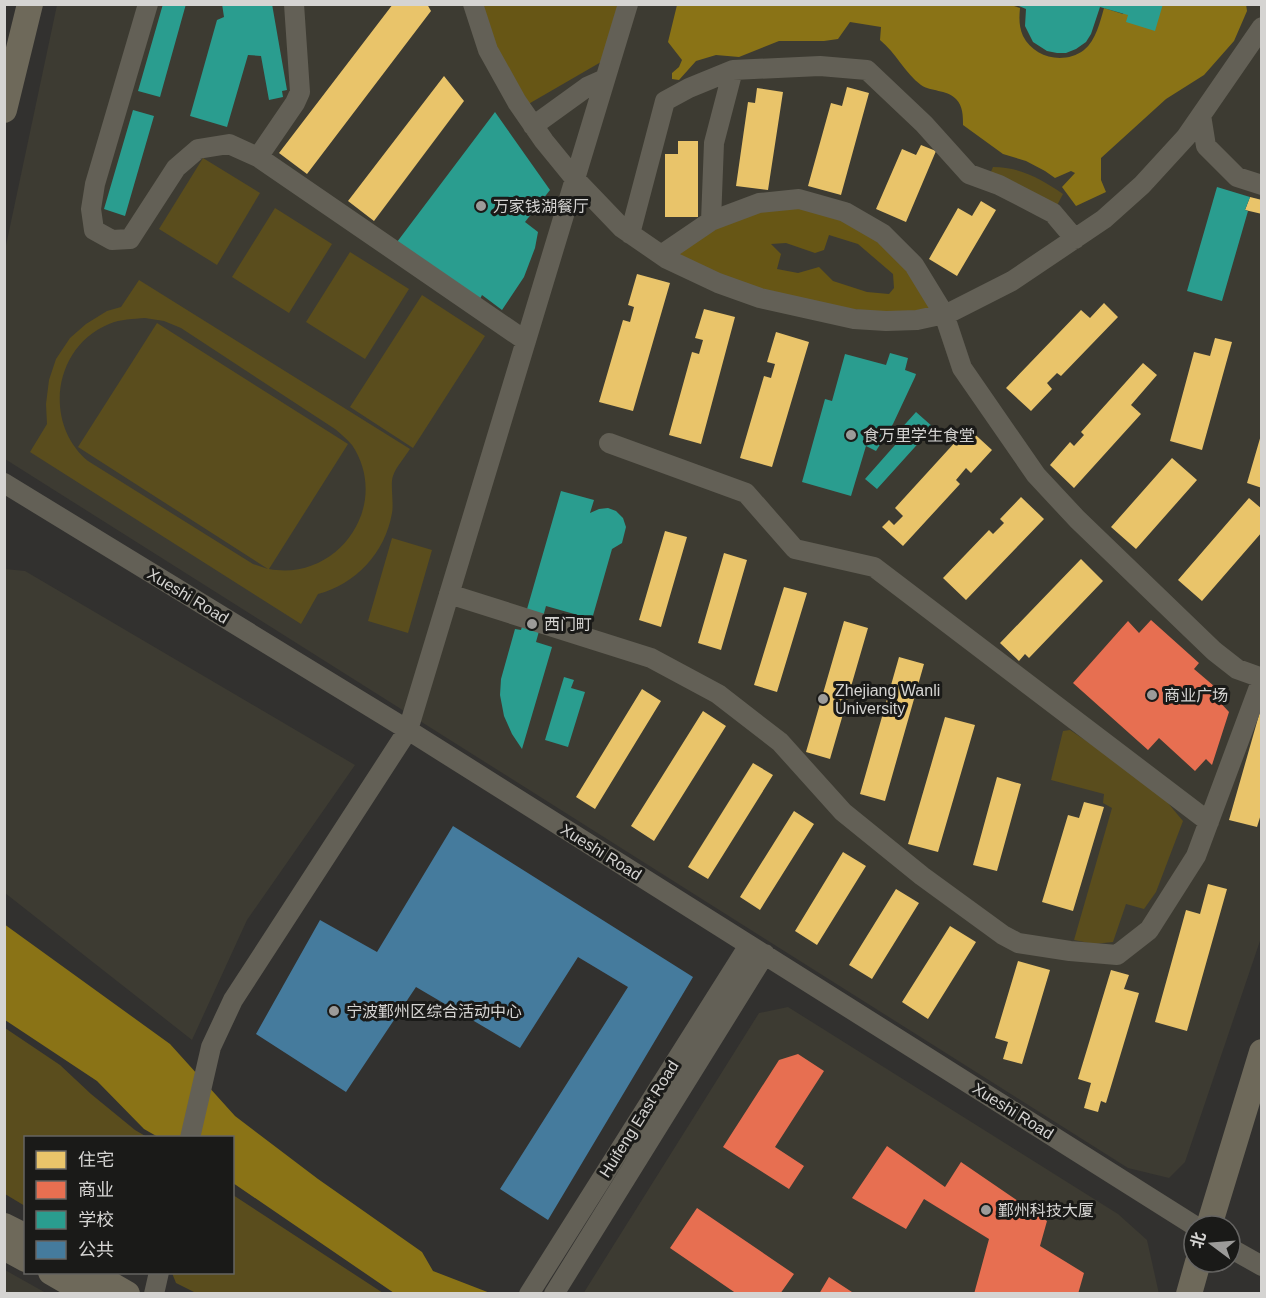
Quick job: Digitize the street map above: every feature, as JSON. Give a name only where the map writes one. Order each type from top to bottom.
[{"type":"main road","points":[[4,110],[30,4]]},
{"type":"main road","points":[[1213,1214],[1262,1052]]},
{"type":"main road","points":[[1228,1214],[1262,1105]]},
{"type":"main road","points":[[4,1226],[24,1237]]},
{"type":"main road","points":[[4,1247],[24,1258]]},
{"type":"main road","points":[[55,1274],[89,1293]]},
{"type":"main road","points":[[93,1274],[127,1293]]},
{"type":"main road","points":[[1189,1293],[1195,1274]]},
{"type":"main road","points":[[1205,1293],[1211,1274]]},
{"type":"street","points":[[148,4],[96,184],[91,209],[94,230],[112,240],[130,238],[176,168],[198,149],[229,144],[258,157],[526,341]]},
{"type":"street","points":[[258,157],[300,92],[294,4]]},
{"type":"street","points":[[473,4],[488,50],[517,102],[574,179],[622,228],[661,255],[718,283],[760,298],[854,319],[886,321],[917,320],[949,313],[1012,281],[1104,219],[1142,185],[1186,137],[1262,27]]},
{"type":"street","points":[[190,1136],[211,1047],[233,1000],[408,730],[627,4]]},
{"type":"street","points":[[630,234],[665,101],[689,88],[733,70],[819,66],[867,70],[924,124],[969,174],[999,185],[1053,213],[1075,239]]},
{"type":"street","points":[[711,221],[714,143],[733,70]]},
{"type":"street","points":[[533,126],[587,87],[605,79]]},
{"type":"street","points":[[1201,116],[1206,146],[1237,177],[1262,185]]},
{"type":"street","points":[[449,594],[651,658],[718,694],[780,742],[843,812],[922,876],[1018,943],[1117,955],[1149,930],[1196,856],[1262,678],[1237,669],[1214,651],[1077,519],[1036,475],[962,368],[944,314],[914,265],[883,234],[845,213],[799,199],[759,203],[711,221],[661,255]]},
{"type":"street","points":[[609,443],[746,493],[795,549],[874,567],[1209,822]]},
{"type":"street","name":"Xueshi Road","points":[[4,483],[408,730],[1182,1218]]},
{"type":"street","name":"Huifeng East Road","points":[[532,1290],[757,949]]},
{"type":"street","name":"Huifeng East Road","points":[[554,1293],[757,949]]},
{"type":"street","points":[[1242,1255],[1262,1266]]},
{"type":"street","points":[[154,1293],[159,1274]]},
{"type":"shaded area","points":[[1014,4],[1020,8],[1021,29],[1028,44],[1042,54],[1059,58],[1076,55],[1088,46],[1097,31],[1104,8],[1123,14],[1127,5],[1246,4],[1247,11],[1234,41],[1204,75],[1166,99],[1101,158],[1101,180],[1106,192],[1076,206],[1062,187],[1075,173],[1071,171],[1055,178],[1026,161],[1003,154],[963,125],[962,111],[958,102],[952,96],[925,87],[915,80],[880,40],[881,27],[850,22],[838,39],[779,41],[739,57],[716,55],[696,61],[679,80],[672,79],[672,73],[679,67],[682,60],[668,42],[677,5]]},
{"type":"shaded area","name":"Zhejiang Wanli University","points":[[57,5],[1261,5],[1261,938],[1185,1162],[1169,1178],[1128,1168],[5,459],[5,250]]},
{"type":"shaded area","points":[[480,5],[618,5],[601,62],[525,106],[496,54]]},
{"type":"shaded area","points":[[203,158],[260,193],[217,265],[159,229]]},
{"type":"shaded area","points":[[993,167],[1012,169],[1030,175],[1063,194],[1053,213],[987,181]]},
{"type":"shaded area","points":[[799,201],[880,234],[938,313],[917,316],[785,302],[673,259],[717,221]],"holes":[[[829,235],[858,244],[893,274],[894,288],[889,294],[867,292],[833,281],[819,267],[798,273],[777,269],[781,254],[771,244],[786,243],[815,253],[824,250]]]},
{"type":"shaded area","points":[[275,208],[332,244],[289,313],[232,277]]},
{"type":"shaded area","points":[[350,252],[409,289],[365,359],[306,322]]},
{"type":"shaded area","points":[[139,280],[410,449],[393,476],[392,513],[376,554],[367,565],[345,583],[318,594],[301,624],[30,452],[47,424],[46,404],[49,380],[56,359],[70,338],[86,324],[107,311],[121,307]],"holes":[[[145,318],[164,321],[181,328],[335,429],[352,445],[363,468],[366,492],[362,514],[351,534],[336,551],[317,564],[294,570],[269,569],[348,444],[157,323],[78,447],[268,569],[253,564],[88,461],[74,445],[64,427],[60,407],[61,387],[66,367],[76,350],[90,335],[114,322]]]},
{"type":"shaded area","points":[[422,295],[485,336],[413,448],[350,407]]},
{"type":"shaded area","points":[[392,538],[432,550],[408,633],[368,621]]},
{"type":"shaded area","points":[[5,569],[25,571],[355,765],[247,920],[192,1040],[5,893]]},
{"type":"shaded area","points":[[1070,730],[1124,766],[1162,796],[1183,821],[1156,892],[1144,909],[1126,904],[1113,942],[1094,944],[1074,940],[1112,808],[1103,803],[1104,794],[1051,780],[1063,731]]},
{"type":"shaded area","points":[[4,924],[170,1044],[235,1116],[318,1179],[422,1252],[433,1271],[490,1293],[394,1293],[234,1184],[234,1136],[156,1136],[144,1129],[97,1081],[5,1020]]},
{"type":"shaded area","points":[[788,1007],[1118,1214],[1147,1240],[1159,1294],[583,1294],[759,1013]]},
{"type":"shaded area","points":[[5,1028],[60,1065],[91,1094],[145,1136],[24,1136],[24,1205],[5,1194]]},
{"type":"shaded area","points":[[234,1196],[383,1293],[196,1293],[176,1283],[172,1274],[234,1274]]},
{"type":"shaded area","points":[[5,1270],[46,1293],[5,1293]]},
{"type":"building: 住宅","points":[[393,4],[427,4],[431,11],[307,174],[279,153]]},
{"type":"building: 住宅","points":[[444,76],[464,101],[374,221],[348,201]]},
{"type":"building: 住宅","points":[[847,87],[869,93],[841,195],[808,186],[831,103],[842,106]]},
{"type":"building: 住宅","points":[[757,88],[783,92],[768,190],[736,186],[748,102],[755,103]]},
{"type":"building: 住宅","points":[[678,141],[698,141],[698,217],[665,217],[665,154],[678,154]]},
{"type":"building: 住宅","points":[[921,145],[936,151],[906,222],[876,209],[902,149],[916,155]]},
{"type":"building: 住宅","points":[[1250,197],[1262,200],[1262,214],[1245,210]]},
{"type":"building: 住宅","points":[[981,201],[996,210],[957,276],[929,259],[958,208],[972,216]]},
{"type":"building: 住宅","points":[[637,274],[670,283],[633,411],[599,402],[623,320],[630,322],[634,307],[628,305]]},
{"type":"building: 住宅","points":[[1104,303],[1118,317],[1061,376],[1057,373],[1047,383],[1052,389],[1031,411],[1006,388],[1081,310],[1090,318]]},
{"type":"building: 住宅","points":[[704,309],[735,317],[701,444],[669,435],[692,352],[699,354],[703,340],[695,338]]},
{"type":"building: 住宅","points":[[776,332],[809,342],[772,467],[740,458],[764,376],[771,378],[775,364],[767,362]]},
{"type":"building: 住宅","points":[[1215,338],[1232,342],[1202,450],[1170,441],[1194,352],[1210,356]]},
{"type":"building: 住宅","points":[[1143,363],[1157,375],[1131,405],[1141,414],[1074,488],[1050,465],[1070,442],[1074,446],[1084,435],[1081,432]]},
{"type":"building: 住宅","points":[[968,428],[992,450],[971,473],[966,468],[956,480],[960,484],[903,546],[882,527],[889,520],[894,525],[903,516],[895,508]]},
{"type":"building: 住宅","points":[[1262,435],[1262,488],[1247,483]]},
{"type":"building: 住宅","points":[[1172,458],[1197,480],[1136,549],[1111,527]]},
{"type":"building: 住宅","points":[[1021,497],[1044,519],[966,600],[943,578],[989,530],[993,534],[1004,523],[1000,519]]},
{"type":"building: 住宅","points":[[1249,498],[1262,509],[1262,532],[1202,601],[1178,580]]},
{"type":"building: 住宅","points":[[665,531],[687,537],[661,627],[639,620]]},
{"type":"building: 住宅","points":[[724,553],[747,560],[721,650],[698,643]]},
{"type":"building: 住宅","points":[[1081,559],[1103,581],[1029,658],[1025,654],[1019,661],[1000,643]]},
{"type":"building: 住宅","points":[[784,587],[807,593],[777,692],[754,685]]},
{"type":"building: 住宅","points":[[844,621],[868,628],[830,759],[806,752]]},
{"type":"building: 住宅","points":[[899,657],[924,664],[885,801],[860,794]]},
{"type":"building: 住宅","points":[[642,689],[661,701],[595,809],[576,797]]},
{"type":"building: 住宅","points":[[1261,708],[1262,811],[1257,827],[1229,820]]},
{"type":"building: 住宅","points":[[703,711],[726,726],[654,841],[631,826]]},
{"type":"building: 住宅","points":[[945,717],[975,725],[938,852],[908,844]]},
{"type":"building: 住宅","points":[[753,763],[773,775],[708,879],[688,867]]},
{"type":"building: 住宅","points":[[997,777],[1021,784],[997,871],[973,865]]},
{"type":"building: 住宅","points":[[1084,802],[1104,807],[1073,911],[1042,902],[1068,815],[1079,818]]},
{"type":"building: 住宅","points":[[794,811],[814,824],[760,910],[740,897]]},
{"type":"building: 住宅","points":[[843,852],[866,866],[817,945],[795,931]]},
{"type":"building: 住宅","points":[[1208,884],[1227,889],[1187,1031],[1155,1022],[1186,910],[1200,914]]},
{"type":"building: 住宅","points":[[896,889],[919,903],[872,979],[849,965]]},
{"type":"building: 住宅","points":[[950,926],[976,942],[928,1019],[902,1002]]},
{"type":"building: 住宅","points":[[1018,961],[1050,970],[1022,1064],[1003,1059],[1008,1042],[995,1038]]},
{"type":"building: 住宅","points":[[1111,970],[1129,975],[1124,989],[1139,993],[1106,1103],[1101,1101],[1098,1112],[1084,1108],[1091,1083],[1078,1079]]},
{"type":"building: 商业","name":"商业广场","points":[[1151,620],[1199,663],[1194,669],[1221,692],[1216,698],[1229,712],[1212,765],[1206,759],[1195,771],[1159,738],[1148,750],[1073,683],[1128,621],[1139,633]]},
{"type":"building: 商业","points":[[798,1054],[824,1071],[775,1147],[804,1166],[789,1189],[723,1147],[779,1060]]},
{"type":"building: 商业","name":"鄞州科技大厦","points":[[887,1146],[945,1187],[961,1162],[1047,1221],[1040,1246],[1084,1273],[1078,1294],[974,1294],[989,1239],[924,1199],[906,1229],[852,1198]]},
{"type":"building: 商业","points":[[697,1208],[794,1274],[780,1294],[737,1294],[670,1248]]},
{"type":"building: 商业","points":[[829,1277],[855,1294],[819,1294]]},
{"type":"building: 学校","points":[[163,4],[186,4],[160,97],[138,91]]},
{"type":"building: 学校","points":[[222,4],[272,4],[287,90],[282,91],[283,97],[269,100],[261,56],[248,55],[227,127],[190,116],[217,20],[224,17]]},
{"type":"building: 学校","points":[[1014,4],[1163,4],[1155,31],[1126,22],[1128,15],[1100,7],[1086,42],[1066,53],[1057,53],[1047,51],[1033,42],[1025,26],[1026,9]]},
{"type":"building: 学校","points":[[133,110],[154,116],[125,216],[104,209]]},
{"type":"building: 学校","name":"万家钱湖餐厅","points":[[495,112],[550,190],[525,222],[538,232],[535,248],[524,277],[502,310],[482,295],[478,303],[397,242]]},
{"type":"building: 学校","points":[[1217,187],[1250,197],[1222,301],[1187,291]]},
{"type":"building: 学校","name":"食万里学生食堂","points":[[890,353],[908,358],[905,370],[916,374],[893,424],[876,451],[866,446],[851,496],[802,482],[825,399],[832,401],[845,354],[886,365]]},
{"type":"building: 学校","points":[[916,412],[933,427],[877,489],[865,479],[903,436],[898,432]]},
{"type":"building: 学校","name":"西门町","points":[[561,491],[594,500],[590,513],[608,508],[616,511],[623,518],[626,527],[622,543],[612,549],[592,619],[546,606],[536,642],[552,647],[522,749],[504,716],[500,695],[501,679],[515,629],[521,630]]},
{"type":"building: 学校","points":[[564,677],[574,680],[571,688],[585,692],[568,747],[545,740]]},
{"type":"building: 公共","name":"宁波鄞州区综合活动中心","points":[[453,826],[693,977],[548,1220],[500,1189],[628,987],[578,957],[520,1048],[416,987],[346,1092],[256,1034],[320,920],[377,952]]},
{"type":"place","name":"万家钱湖餐厅","points":[[481,206]]},
{"type":"place","name":"食万里学生食堂","points":[[851,435]]},
{"type":"place","name":"西门町","points":[[532,624]]},
{"type":"place","name":"商业广场","points":[[1152,695]]},
{"type":"place","name":"Zhejiang Wanli University","points":[[823,699]]},
{"type":"place","name":"宁波鄞州区综合活动中心","points":[[334,1011]]},
{"type":"place","name":"鄞州科技大厦","points":[[986,1210]]}]
